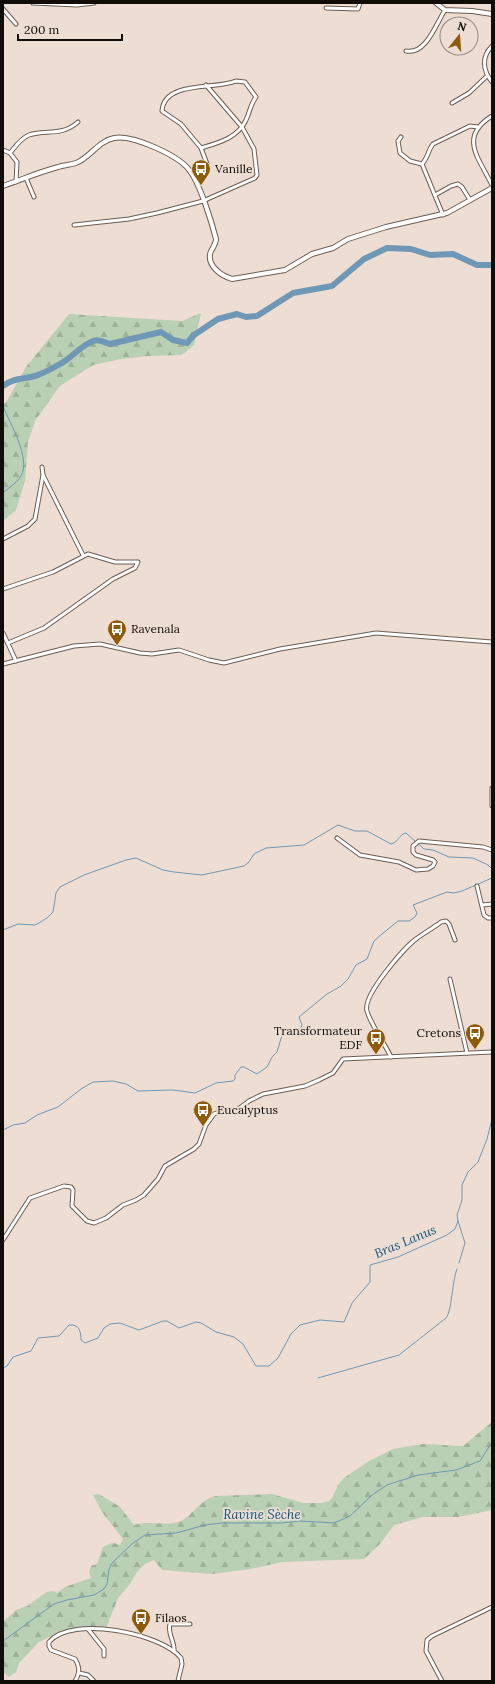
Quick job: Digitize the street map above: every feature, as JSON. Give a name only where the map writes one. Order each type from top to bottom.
[{"type":"street","points":[[33,3],[77,5],[94,3]]},
{"type":"street","points":[[326,8],[358,9],[360,3]]},
{"type":"street","points":[[436,3],[439,7],[445,10],[472,10],[492,14]]},
{"type":"street","points":[[3,9],[16,24]]},
{"type":"street","points":[[406,51],[411,52],[425,44],[445,10]]},
{"type":"street","points":[[492,46],[486,54],[485,61],[487,76],[492,82]]},
{"type":"street","points":[[452,103],[469,93],[487,76]]},
{"type":"street","points":[[191,172],[206,167],[207,164],[201,148],[181,124],[162,111],[164,101],[173,93],[206,85],[239,80],[248,85],[256,97],[250,105],[246,121],[242,127],[228,139],[201,148]]},
{"type":"street","points":[[74,225],[129,219],[157,214],[183,205],[203,201],[257,177],[254,149],[242,127],[206,85]]},
{"type":"street","points":[[3,186],[57,167],[77,163],[106,141],[122,137],[141,141],[183,164],[191,172],[216,239],[216,244],[211,251],[210,260],[217,271],[225,277],[232,279],[285,270],[312,254],[333,248],[348,239],[386,227],[443,215],[470,200],[492,186],[474,148],[474,135],[478,127],[492,116]]},
{"type":"street","points":[[10,153],[24,138],[29,135],[54,133],[70,128],[78,122]]},
{"type":"street","points":[[422,164],[433,144],[470,126],[478,127]]},
{"type":"street","points":[[401,137],[398,141],[400,153],[410,161],[422,164]]},
{"type":"street","points":[[3,150],[10,153],[17,162],[16,182]]},
{"type":"street","points":[[422,164],[443,215]]},
{"type":"street","points":[[26,178],[34,197]]},
{"type":"street","points":[[435,195],[451,186],[458,184],[462,187],[470,200]]},
{"type":"street","points":[[3,539],[28,526],[35,520],[43,475],[42,467]]},
{"type":"street","points":[[43,475],[83,555]]},
{"type":"street","points":[[3,589],[53,572],[83,555],[90,554],[101,559],[115,562],[138,562],[136,568],[113,579],[44,628],[8,643]]},
{"type":"street","points":[[3,633],[16,660]]},
{"type":"street","points":[[3,664],[74,646],[100,644],[140,653],[152,654],[178,650],[224,663],[280,649],[376,633],[492,642]]},
{"type":"street","points":[[492,788],[492,806]]},
{"type":"street","points":[[337,838],[360,855],[400,862],[419,870],[428,869],[433,866],[435,862],[434,860],[416,855],[413,852],[413,846],[419,841],[483,847],[491,850]]},
{"type":"street","points":[[477,886],[485,916],[492,918]]},
{"type":"street","points":[[482,905],[492,904]]},
{"type":"street","points":[[391,1056],[366,1010],[368,1000],[393,961],[415,939],[441,922],[446,921],[449,924],[455,940]]},
{"type":"street","points":[[450,979],[467,1053]]},
{"type":"street","points":[[3,1240],[25,1203],[33,1196],[58,1187],[69,1186],[73,1190],[73,1207],[87,1221],[94,1223],[106,1218],[123,1205],[144,1195],[158,1179],[165,1166],[194,1149],[199,1144],[206,1125],[214,1114],[218,1112],[237,1110],[249,1101],[263,1094],[305,1086],[333,1073],[344,1059],[492,1052]]},
{"type":"street","points":[[442,1681],[426,1651],[425,1643],[427,1640],[432,1636],[492,1607]]},
{"type":"street","points":[[174,1651],[174,1646],[169,1633],[170,1624],[190,1624]]},
{"type":"street","points":[[88,1629],[92,1636],[103,1647],[104,1656]]},
{"type":"street","points":[[75,1681],[79,1673],[79,1668],[74,1659],[51,1650],[48,1646],[49,1642],[60,1634],[88,1629],[110,1630],[138,1636],[154,1641],[174,1651],[181,1658],[182,1664],[178,1681]]},
{"type":"street","points":[[79,1673],[88,1675],[94,1681]]},
{"type":"green space","points":[[201,313],[194,345],[182,355],[148,356],[121,359],[93,365],[60,386],[35,421],[28,442],[25,481],[16,510],[3,521],[3,405],[7,401],[26,367],[69,314],[182,321]]},
{"type":"green space","points":[[492,1422],[492,1510],[458,1517],[423,1517],[394,1525],[380,1544],[364,1559],[282,1562],[251,1569],[212,1574],[162,1570],[154,1560],[145,1564],[137,1572],[130,1584],[118,1598],[106,1628],[77,1628],[57,1633],[39,1642],[19,1663],[16,1672],[9,1677],[3,1672],[3,1622],[16,1610],[27,1606],[47,1592],[53,1591],[57,1593],[65,1587],[91,1578],[89,1572],[91,1566],[97,1564],[103,1547],[112,1543],[120,1545],[123,1539],[102,1512],[93,1495],[99,1494],[120,1507],[134,1525],[145,1523],[178,1522],[187,1517],[204,1501],[216,1496],[272,1494],[303,1503],[321,1503],[329,1501],[332,1498],[338,1485],[344,1478],[369,1461],[393,1449],[422,1444],[463,1446]]},
{"type":"waterway","points":[[3,386],[14,380],[35,376],[48,371],[88,343],[95,340],[100,340],[110,344],[161,332],[173,340],[187,343],[194,335],[218,319],[237,314],[246,317],[257,316],[293,293],[332,286],[364,259],[387,248],[411,249],[430,255],[453,254],[477,265],[492,265]]},
{"type":"waterway","points":[[3,406],[22,451],[23,460],[21,476],[3,493]]},
{"type":"waterway","points":[[3,930],[18,924],[35,925],[39,923],[53,912],[56,893],[60,887],[84,875],[126,860],[136,858],[163,870],[202,875],[244,866],[249,862],[254,854],[266,848],[304,845],[338,825],[355,831],[367,831],[391,844],[406,833],[424,849],[433,850],[449,857],[473,858],[488,865],[492,869]]},
{"type":"waterway","points":[[3,1130],[13,1125],[25,1123],[37,1115],[58,1107],[81,1089],[93,1082],[113,1081],[126,1084],[138,1091],[173,1090],[195,1093],[216,1083],[233,1081],[235,1079],[235,1075],[241,1067],[244,1067],[257,1074],[267,1067],[272,1057],[277,1052],[282,1035],[301,1028],[302,1025],[299,1017],[327,994],[341,986],[348,979],[356,965],[367,959],[374,941],[398,921],[409,921],[415,917],[417,913],[413,905],[447,892],[454,893],[462,891],[492,878]]},
{"type":"waterway","name":"Bras Lanus","points":[[3,1368],[7,1366],[13,1357],[31,1351],[38,1338],[59,1336],[69,1325],[75,1326],[79,1329],[81,1340],[85,1343],[98,1338],[104,1328],[110,1324],[120,1323],[139,1330],[163,1321],[167,1321],[179,1328],[196,1322],[201,1323],[216,1332],[234,1337],[243,1344],[256,1366],[269,1366],[278,1358],[291,1334],[300,1325],[320,1320],[344,1322],[352,1303],[370,1282],[370,1265],[398,1257],[447,1235],[455,1229],[458,1221],[457,1215],[462,1200],[462,1185],[468,1172],[478,1162],[487,1139],[492,1119]]},
{"type":"waterway","points":[[458,1221],[465,1243],[459,1263]]},
{"type":"waterway","points":[[318,1378],[399,1355],[446,1318],[450,1309],[457,1269]]},
{"type":"waterway","name":"Ravine Sèche","points":[[3,1641],[54,1604],[94,1595],[104,1589],[107,1584],[109,1569],[112,1563],[133,1543],[145,1535],[176,1533],[205,1525],[222,1523],[281,1523],[300,1521],[334,1523],[350,1516],[372,1495],[387,1485],[418,1475],[456,1470],[480,1461],[492,1442]]},
{"type":"place","name":"Vanille","points":[[201,186]]},
{"type":"place","name":"Ravenala","points":[[117,646]]},
{"type":"place","name":"Cretons","points":[[475,1050]]},
{"type":"place","name":"Transformateur EDF","points":[[376,1055]]},
{"type":"place","name":"Eucalyptus","points":[[203,1127]]},
{"type":"place","name":"Filaos","points":[[141,1635]]}]
